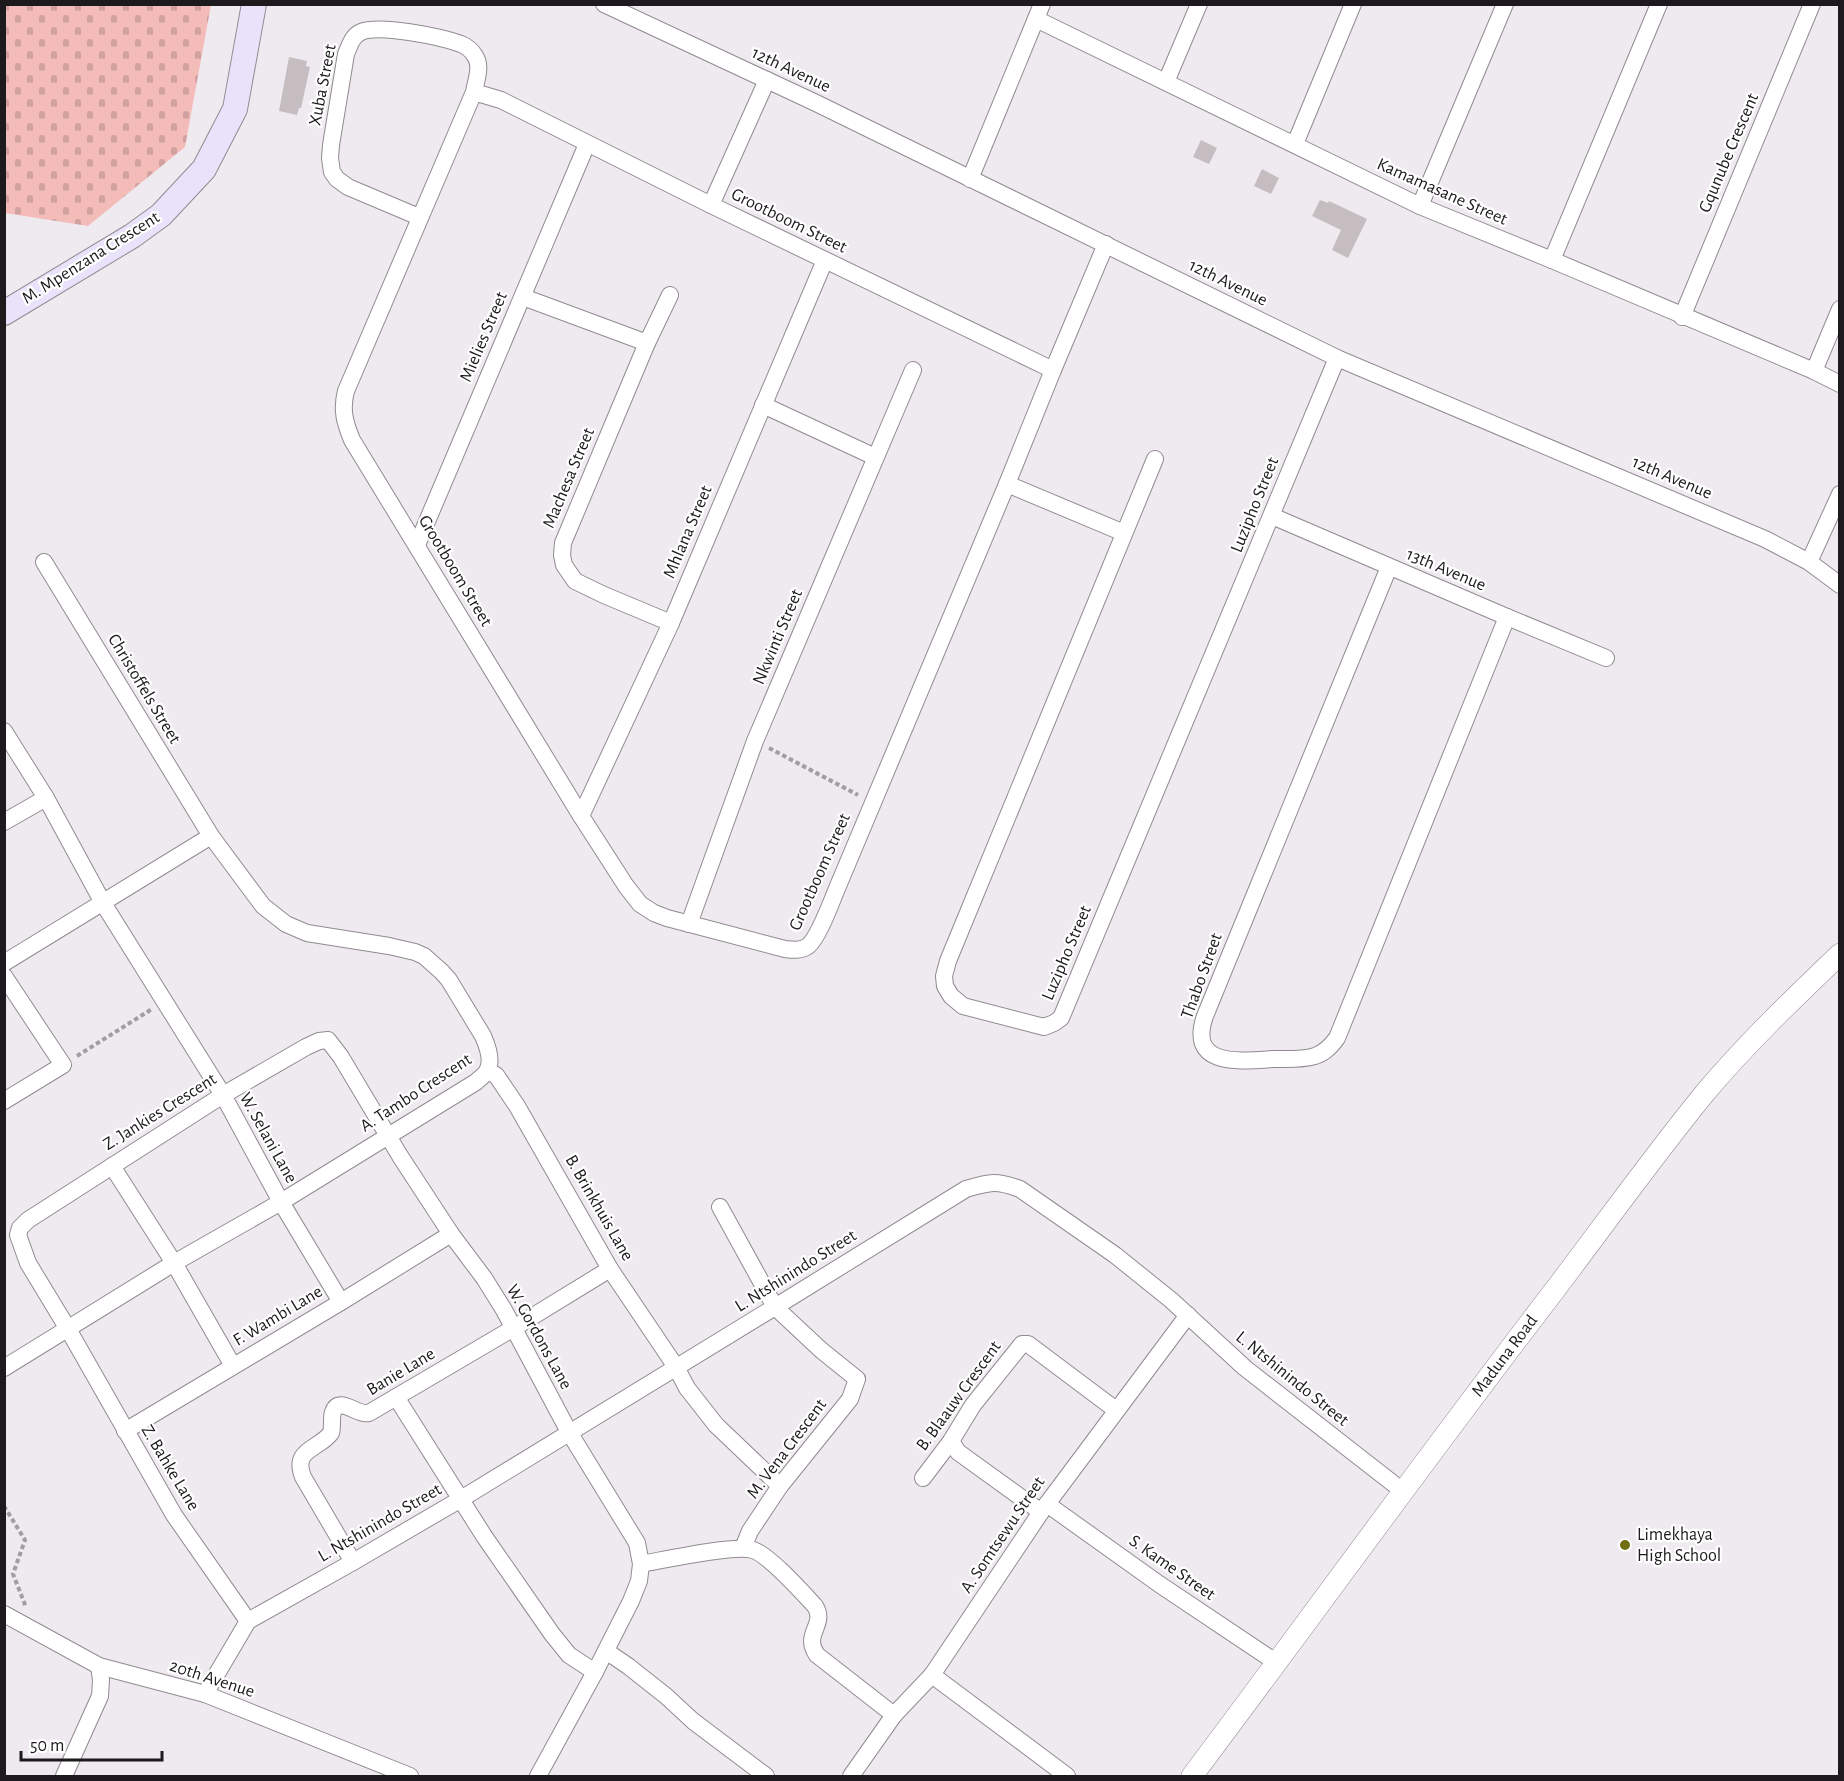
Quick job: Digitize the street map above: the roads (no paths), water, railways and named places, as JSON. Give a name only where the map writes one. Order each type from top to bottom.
[{"type":"main road","name":"M. Mpenzana Crescent","points":[[4,313],[132,236],[161,215],[204,169],[235,109],[254,4]]},
{"type":"street","name":"12th Avenue","points":[[604,4],[767,80],[1337,358],[1734,526],[1809,562],[1839,585]]},
{"type":"street","points":[[1166,82],[1198,4]]},
{"type":"street","points":[[1295,144],[1353,4]]},
{"type":"street","points":[[1420,206],[1504,4]]},
{"type":"street","points":[[1552,260],[1659,4]]},
{"type":"street","name":"Gqunube Crescent","points":[[1682,317],[1812,4]]},
{"type":"street","points":[[970,180],[1039,12]]},
{"type":"street","name":"Kamamasane Street","points":[[1039,12],[1166,82],[1420,206],[1814,371],[1839,384]]},
{"type":"street","name":"Xuba Street","points":[[419,217],[348,187],[332,172],[331,145],[346,54],[351,41],[362,31],[373,29],[417,34],[463,45],[476,57],[479,68],[474,92]]},
{"type":"street","points":[[711,205],[767,80]]},
{"type":"street","name":"Grootboom Street","points":[[1053,370],[711,205],[501,100],[474,92],[419,217],[346,391],[343,404],[345,423],[352,440],[581,816],[640,904],[654,913],[689,924],[794,950],[808,945],[815,938],[838,886],[1106,244]]},
{"type":"street","name":"Mielies Street","points":[[417,545],[587,144]]},
{"type":"street","name":"Mhlana Street","points":[[581,816],[671,622],[825,260]]},
{"type":"street","name":"Machesa Street","points":[[670,295],[647,343],[563,543],[562,555],[564,565],[575,580],[604,595],[671,622]]},
{"type":"street","points":[[523,297],[647,343]]},
{"type":"street","points":[[1814,371],[1839,309]]},
{"type":"street","name":"Luzipho Street","points":[[1155,459],[948,961],[944,976],[945,986],[951,996],[963,1006],[1037,1026],[1049,1025],[1061,1018],[1337,358]]},
{"type":"street","name":"Nkwinti Street","points":[[689,924],[754,741],[913,370]]},
{"type":"street","points":[[763,405],[875,457]]},
{"type":"street","points":[[1007,484],[1124,533]]},
{"type":"street","points":[[1809,562],[1839,494]]},
{"type":"street","name":"13th Avenue","points":[[1272,516],[1606,658]]},
{"type":"street","name":"Christoffels Street","points":[[44,562],[211,836]]},
{"type":"street","name":"Thabo Street","points":[[1389,567],[1205,1016],[1202,1031],[1204,1043],[1209,1052],[1218,1058],[1235,1061],[1314,1056],[1327,1049],[1337,1038],[1507,617]]},
{"type":"street","name":"W. Selani Lane","points":[[4,731],[46,798],[103,903],[223,1095],[281,1202],[341,1302]]},
{"type":"street","points":[[4,822],[46,798]]},
{"type":"street","points":[[4,963],[211,836]]},
{"type":"street","name":"A. Tambo Crescent","points":[[4,1368],[174,1263],[281,1202],[476,1082],[487,1072],[488,1045],[449,980],[424,956],[389,946],[307,933],[286,924],[263,906],[211,836]]},
{"type":"street","name":"Maduna Road","points":[[1192,1776],[1501,1360],[1705,1093],[1785,1007],[1839,954]]},
{"type":"street","points":[[4,976],[63,1065],[4,1101]]},
{"type":"street","name":"Z. Jankies Crescent","points":[[68,1329],[28,1263],[18,1235],[20,1228],[28,1220],[223,1095],[306,1047],[318,1041],[328,1040],[341,1057],[388,1135]]},
{"type":"street","name":"B. Brinkhuis Lane","points":[[487,1072],[496,1075],[517,1106],[610,1269],[676,1367],[687,1388],[717,1425],[780,1486]]},
{"type":"street","name":"W. Gordons Lane","points":[[388,1135],[451,1234],[484,1278],[569,1432],[637,1543],[641,1564]]},
{"type":"street","points":[[112,1166],[174,1263],[233,1366]]},
{"type":"street","name":"L. Ntshinindo Street","points":[[248,1621],[461,1498],[966,1189],[990,1182],[1020,1189],[1115,1255],[1188,1315],[1245,1368],[1404,1492]]},
{"type":"street","points":[[720,1207],[775,1307]]},
{"type":"street","name":"F. Wambi Lane","points":[[125,1431],[451,1234]]},
{"type":"street","name":"Banie Lane","points":[[353,1562],[303,1477],[300,1460],[331,1433],[333,1412],[338,1406],[347,1406],[356,1412],[365,1414],[610,1269]]},
{"type":"street","name":"M. Vena Crescent","points":[[743,1548],[750,1531],[780,1486],[849,1399],[857,1379],[821,1350],[775,1307]]},
{"type":"street","name":"A. Somtsewu Street","points":[[851,1776],[894,1715],[932,1675],[1044,1508],[1188,1315]]},
{"type":"street","name":"Z. Bahke Lane","points":[[68,1329],[174,1515],[248,1621]]},
{"type":"street","name":"B. Blaauw Crescent","points":[[923,1478],[974,1405],[1022,1344],[1028,1344],[1116,1410]]},
{"type":"street","points":[[396,1397],[484,1536],[555,1639],[569,1655],[595,1672]]},
{"type":"street","name":"S. Kame Street","points":[[951,1441],[958,1452],[1276,1663]]},
{"type":"street","points":[[538,1776],[632,1600],[639,1581],[641,1564],[743,1548],[754,1550],[766,1558],[819,1612],[820,1618],[812,1634],[811,1643],[817,1655],[894,1715]]},
{"type":"street","name":"20th Avenue","points":[[4,1614],[99,1666],[205,1694],[410,1776]]},
{"type":"street","points":[[205,1694],[248,1621]]},
{"type":"street","points":[[606,1651],[766,1776]]},
{"type":"street","points":[[64,1776],[100,1696],[99,1666]]},
{"type":"street","points":[[932,1675],[1067,1776]]},
{"type":"place","name":"Limekhaya High School","points":[[1625,1545]]}]
